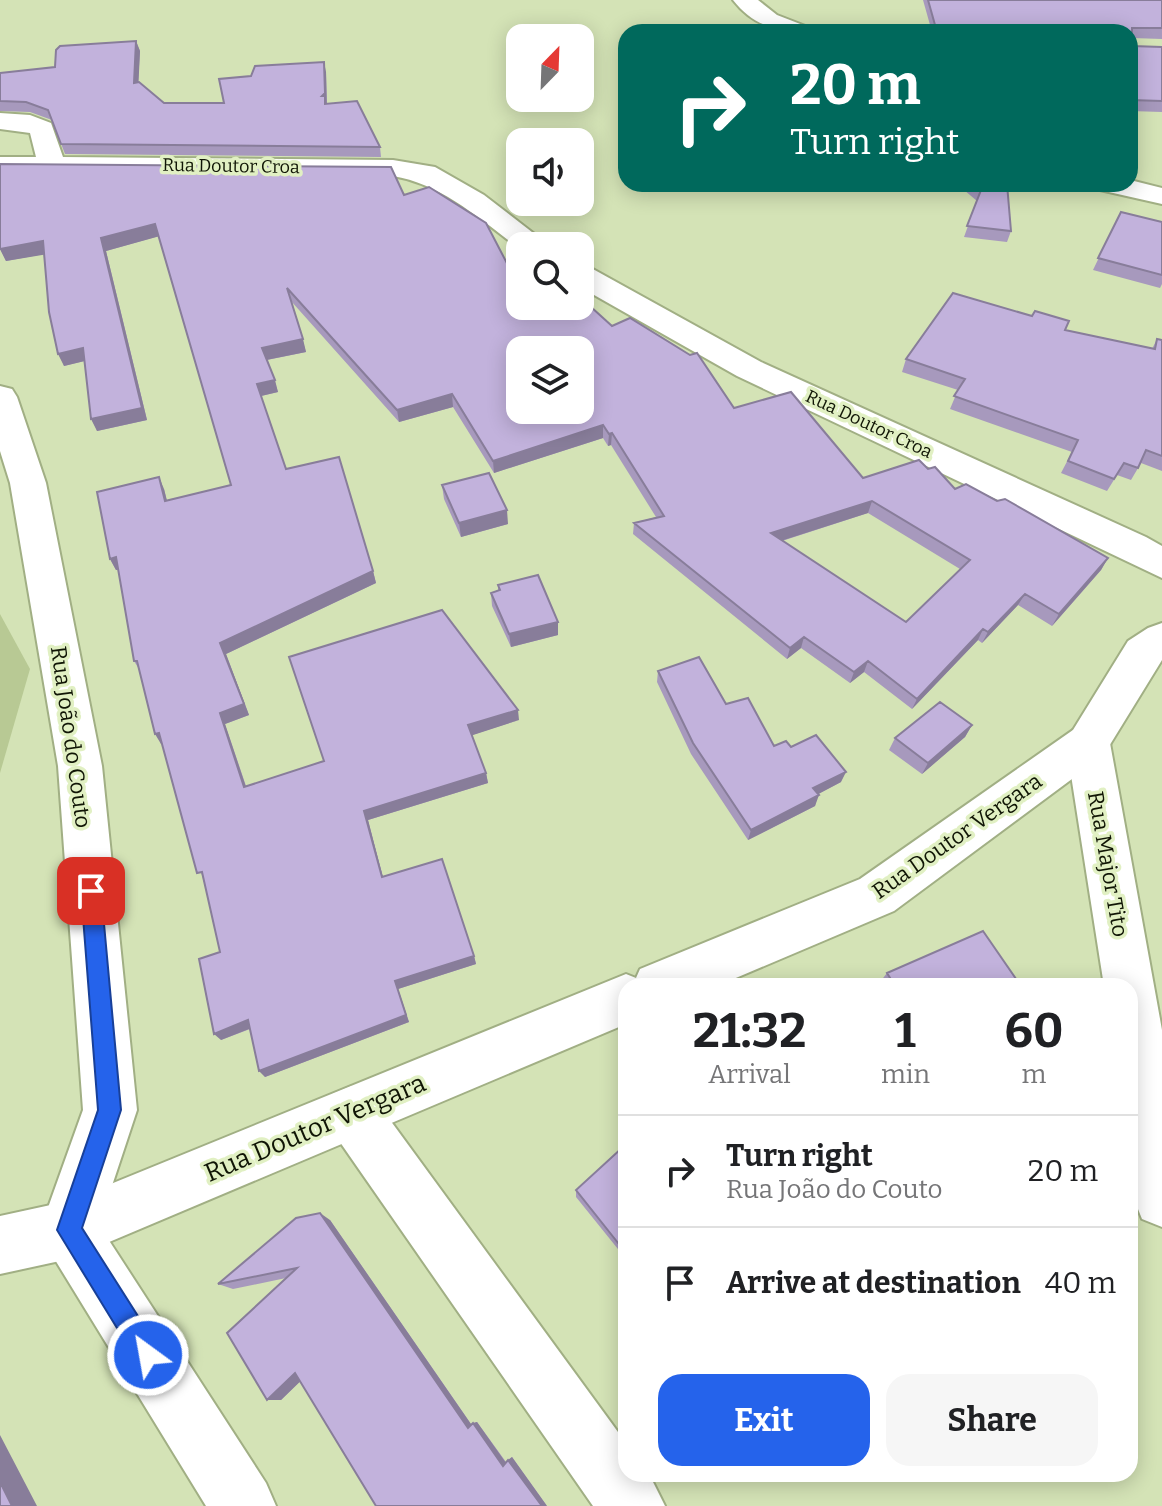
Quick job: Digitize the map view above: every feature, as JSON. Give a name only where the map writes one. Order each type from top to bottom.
[{"type":"street","points":[[744,0],[769,20],[779,24]]},
{"type":"street","points":[[0,121],[30,123],[42,129],[51,165]]},
{"type":"street","name":"Rua Doutor Croa","points":[[0,165],[393,168],[425,173],[474,201],[516,232]]},
{"type":"street","points":[[1138,190],[1162,196]]},
{"type":"street","name":"Rua Doutor Croa","points":[[594,282],[749,369],[1133,547],[1162,564]]},
{"type":"street","name":"Rua João do Couto","points":[[0,397],[28,483],[80,766],[110,1110],[69,1230]]},
{"type":"street","name":"Rua Doutor Vergara","points":[[677,978],[877,895],[1088,743],[1143,652],[1162,639]]},
{"type":"street","name":"Rua Major Tito","points":[[1088,743],[1128,978]]},
{"type":"street","name":"Rua Doutor Vergara","points":[[0,1245],[69,1230],[618,1002]]},
{"type":"street","name":"Rua Major Tito","points":[[1138,1042],[1162,1199]]},
{"type":"street","points":[[352,1113],[632,1506]]},
{"type":"street","points":[[69,1230],[243,1506]]},
{"type":"green space","points":[[0,614],[30,669],[0,773]]},
{"type":"building","points":[[928,0],[1162,0],[1162,28],[1138,28],[1138,24],[935,24]]},
{"type":"building","points":[[136,41],[134,83],[139,82],[164,103],[224,103],[219,79],[251,76],[255,66],[324,62],[325,93],[322,96],[325,96],[325,104],[357,101],[380,147],[61,144],[48,110],[26,102],[0,101],[0,73],[55,67],[56,50],[60,46]]},
{"type":"building","points":[[1138,46],[1162,47],[1162,101],[1138,100]]},
{"type":"building","points":[[0,164],[391,167],[404,195],[429,187],[486,223],[506,261],[506,320],[594,320],[594,310],[612,326],[630,318],[690,355],[697,353],[734,408],[791,392],[863,478],[919,460],[928,469],[935,467],[955,489],[966,484],[997,501],[1005,499],[1108,558],[1059,614],[1025,594],[988,632],[983,629],[917,699],[868,661],[854,672],[804,637],[790,648],[634,523],[664,516],[612,433],[609,434],[603,425],[493,461],[452,394],[397,410],[287,288],[303,339],[262,348],[275,380],[257,384],[286,469],[339,457],[373,571],[220,643],[244,704],[220,713],[244,787],[324,761],[289,657],[442,610],[518,710],[468,725],[486,773],[364,811],[382,877],[442,859],[474,956],[395,981],[406,1015],[259,1071],[248,1020],[214,1034],[199,959],[220,952],[202,872],[197,873],[159,733],[155,734],[137,661],[134,661],[116,557],[110,559],[97,492],[159,477],[165,501],[231,485],[155,224],[101,238],[142,408],[91,419],[83,348],[58,354],[49,312],[43,241],[0,249]],"holes":[[[872,501],[970,560],[906,622],[771,533]]]},
{"type":"building","points":[[980,192],[1008,192],[1011,231],[967,226]]},
{"type":"building","points":[[1121,212],[1162,222],[1162,275],[1098,258]]},
{"type":"building","points":[[953,293],[1032,316],[1035,311],[1069,321],[1065,330],[1155,349],[1157,339],[1162,340],[1162,456],[1146,450],[1138,468],[1124,463],[1114,479],[1068,461],[1078,440],[954,396],[965,379],[906,359]]},
{"type":"building","points":[[489,473],[507,510],[459,523],[442,485]]},
{"type":"building","points":[[538,575],[558,622],[509,634],[491,593],[500,590],[498,585]]},
{"type":"building","points":[[699,657],[726,704],[748,698],[774,746],[786,741],[791,747],[816,735],[846,772],[813,788],[819,795],[751,830],[693,743],[658,671]]},
{"type":"building","points":[[940,702],[972,725],[928,763],[895,738]]},
{"type":"building","points":[[983,931],[1015,978],[890,978],[887,973]]},
{"type":"building","points":[[618,1152],[618,1243],[576,1190]]},
{"type":"building","points":[[320,1213],[468,1428],[473,1423],[503,1466],[508,1460],[542,1506],[376,1506],[295,1373],[267,1400],[227,1333],[297,1268],[218,1284],[296,1218]]},
{"type":"building","points":[[0,1482],[12,1506],[0,1506]]},
{"type":"route","points":[[91,891],[110,1110],[69,1230],[148,1355]]}]
